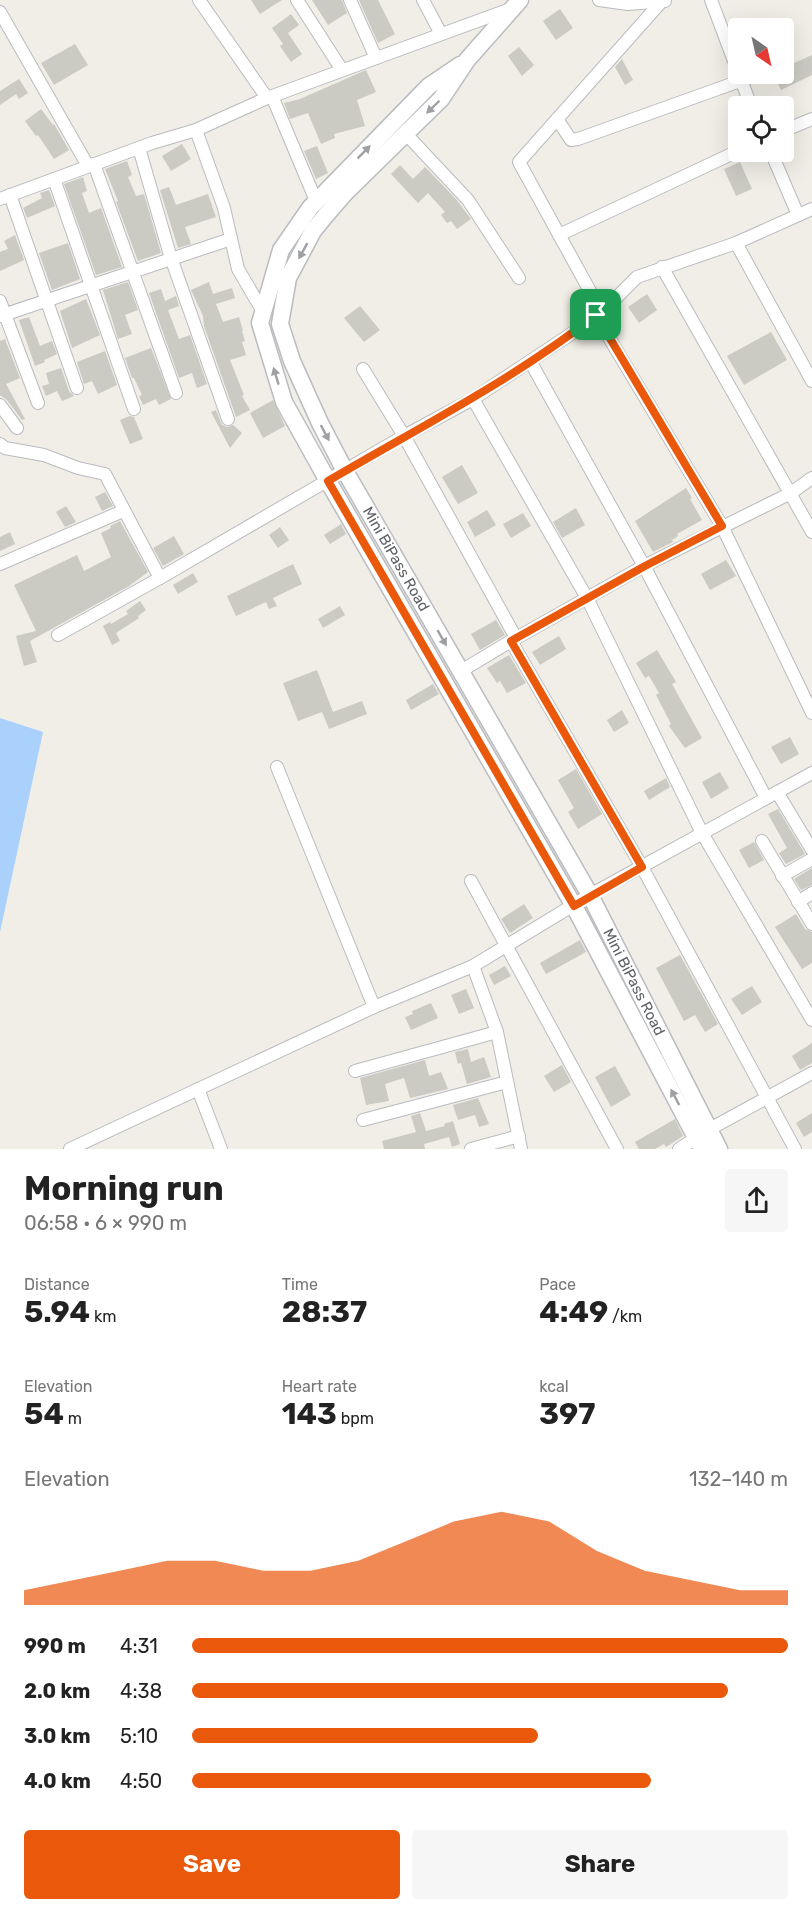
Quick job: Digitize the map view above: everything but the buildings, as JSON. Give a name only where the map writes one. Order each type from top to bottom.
[{"type":"street","points":[[199,0],[269,97],[316,201]]},
{"type":"street","points":[[297,0],[342,70]]},
{"type":"street","points":[[350,0],[376,58]]},
{"type":"street","points":[[423,0],[441,34]]},
{"type":"street","points":[[599,0],[628,4],[666,1]]},
{"type":"street","points":[[711,0],[728,47]]},
{"type":"street","points":[[666,1],[519,162],[598,313],[722,526],[812,713]]},
{"type":"street","points":[[77,388],[48,302],[5,197],[139,148],[196,130],[269,97],[516,4]]},
{"type":"street","name":"Mini BiPass Road","points":[[516,4],[467,60],[441,99],[345,193],[313,231],[288,278],[280,324],[297,372],[345,471],[590,895],[702,1139],[719,1149]]},
{"type":"street","points":[[0,12],[91,165],[176,393]]},
{"type":"street","points":[[467,60],[429,86],[316,201],[281,250],[260,323],[284,402],[574,906],[702,1139]]},
{"type":"street","points":[[557,119],[571,140],[578,139],[732,84]]},
{"type":"street","points":[[794,126],[812,119]]},
{"type":"street","points":[[196,130],[224,208],[238,269],[262,310]]},
{"type":"street","points":[[406,134],[468,200],[519,278]]},
{"type":"street","points":[[139,148],[171,258],[228,419]]},
{"type":"street","points":[[559,235],[728,156]]},
{"type":"street","points":[[58,635],[404,436],[473,399],[598,313],[637,277],[736,243],[808,212],[777,162]]},
{"type":"street","points":[[54,179],[134,409]]},
{"type":"street","points":[[2,315],[48,302],[131,271],[231,239]]},
{"type":"street","points":[[736,243],[812,381]]},
{"type":"street","points":[[662,267],[812,532]]},
{"type":"street","points":[[0,301],[2,315],[38,403]]},
{"type":"street","points":[[530,361],[645,566],[766,798]]},
{"type":"street","points":[[363,369],[404,436],[795,1149]]},
{"type":"street","points":[[473,399],[587,598],[702,833],[812,1020]]},
{"type":"street","points":[[0,405],[17,428]]},
{"type":"street","points":[[0,444],[5,448],[44,455],[78,468],[105,474],[159,578]]},
{"type":"street","points":[[461,671],[645,566],[791,493],[812,478]]},
{"type":"street","points":[[0,564],[123,511]]},
{"type":"street","points":[[277,767],[374,1007]]},
{"type":"street","points":[[70,1149],[374,1007],[473,966],[590,895],[811,775]]},
{"type":"street","points":[[777,792],[812,850]]},
{"type":"street","points":[[762,841],[812,924]]},
{"type":"street","points":[[782,876],[812,860]]},
{"type":"street","points":[[471,881],[617,1149]]},
{"type":"street","points":[[798,902],[812,893]]},
{"type":"street","points":[[471,1149],[520,1143],[497,1032],[473,966]]},
{"type":"street","points":[[355,1071],[497,1032]]},
{"type":"street","points":[[679,1149],[702,1139],[812,1073]]},
{"type":"street","points":[[363,1120],[507,1082]]},
{"type":"street","points":[[198,1089],[221,1149]]},
{"type":"water","points":[[0,718],[43,732],[0,932]]},
{"type":"route","points":[[596,315],[722,526],[511,641],[642,867],[574,906],[328,481],[473,399],[596,315]]}]
